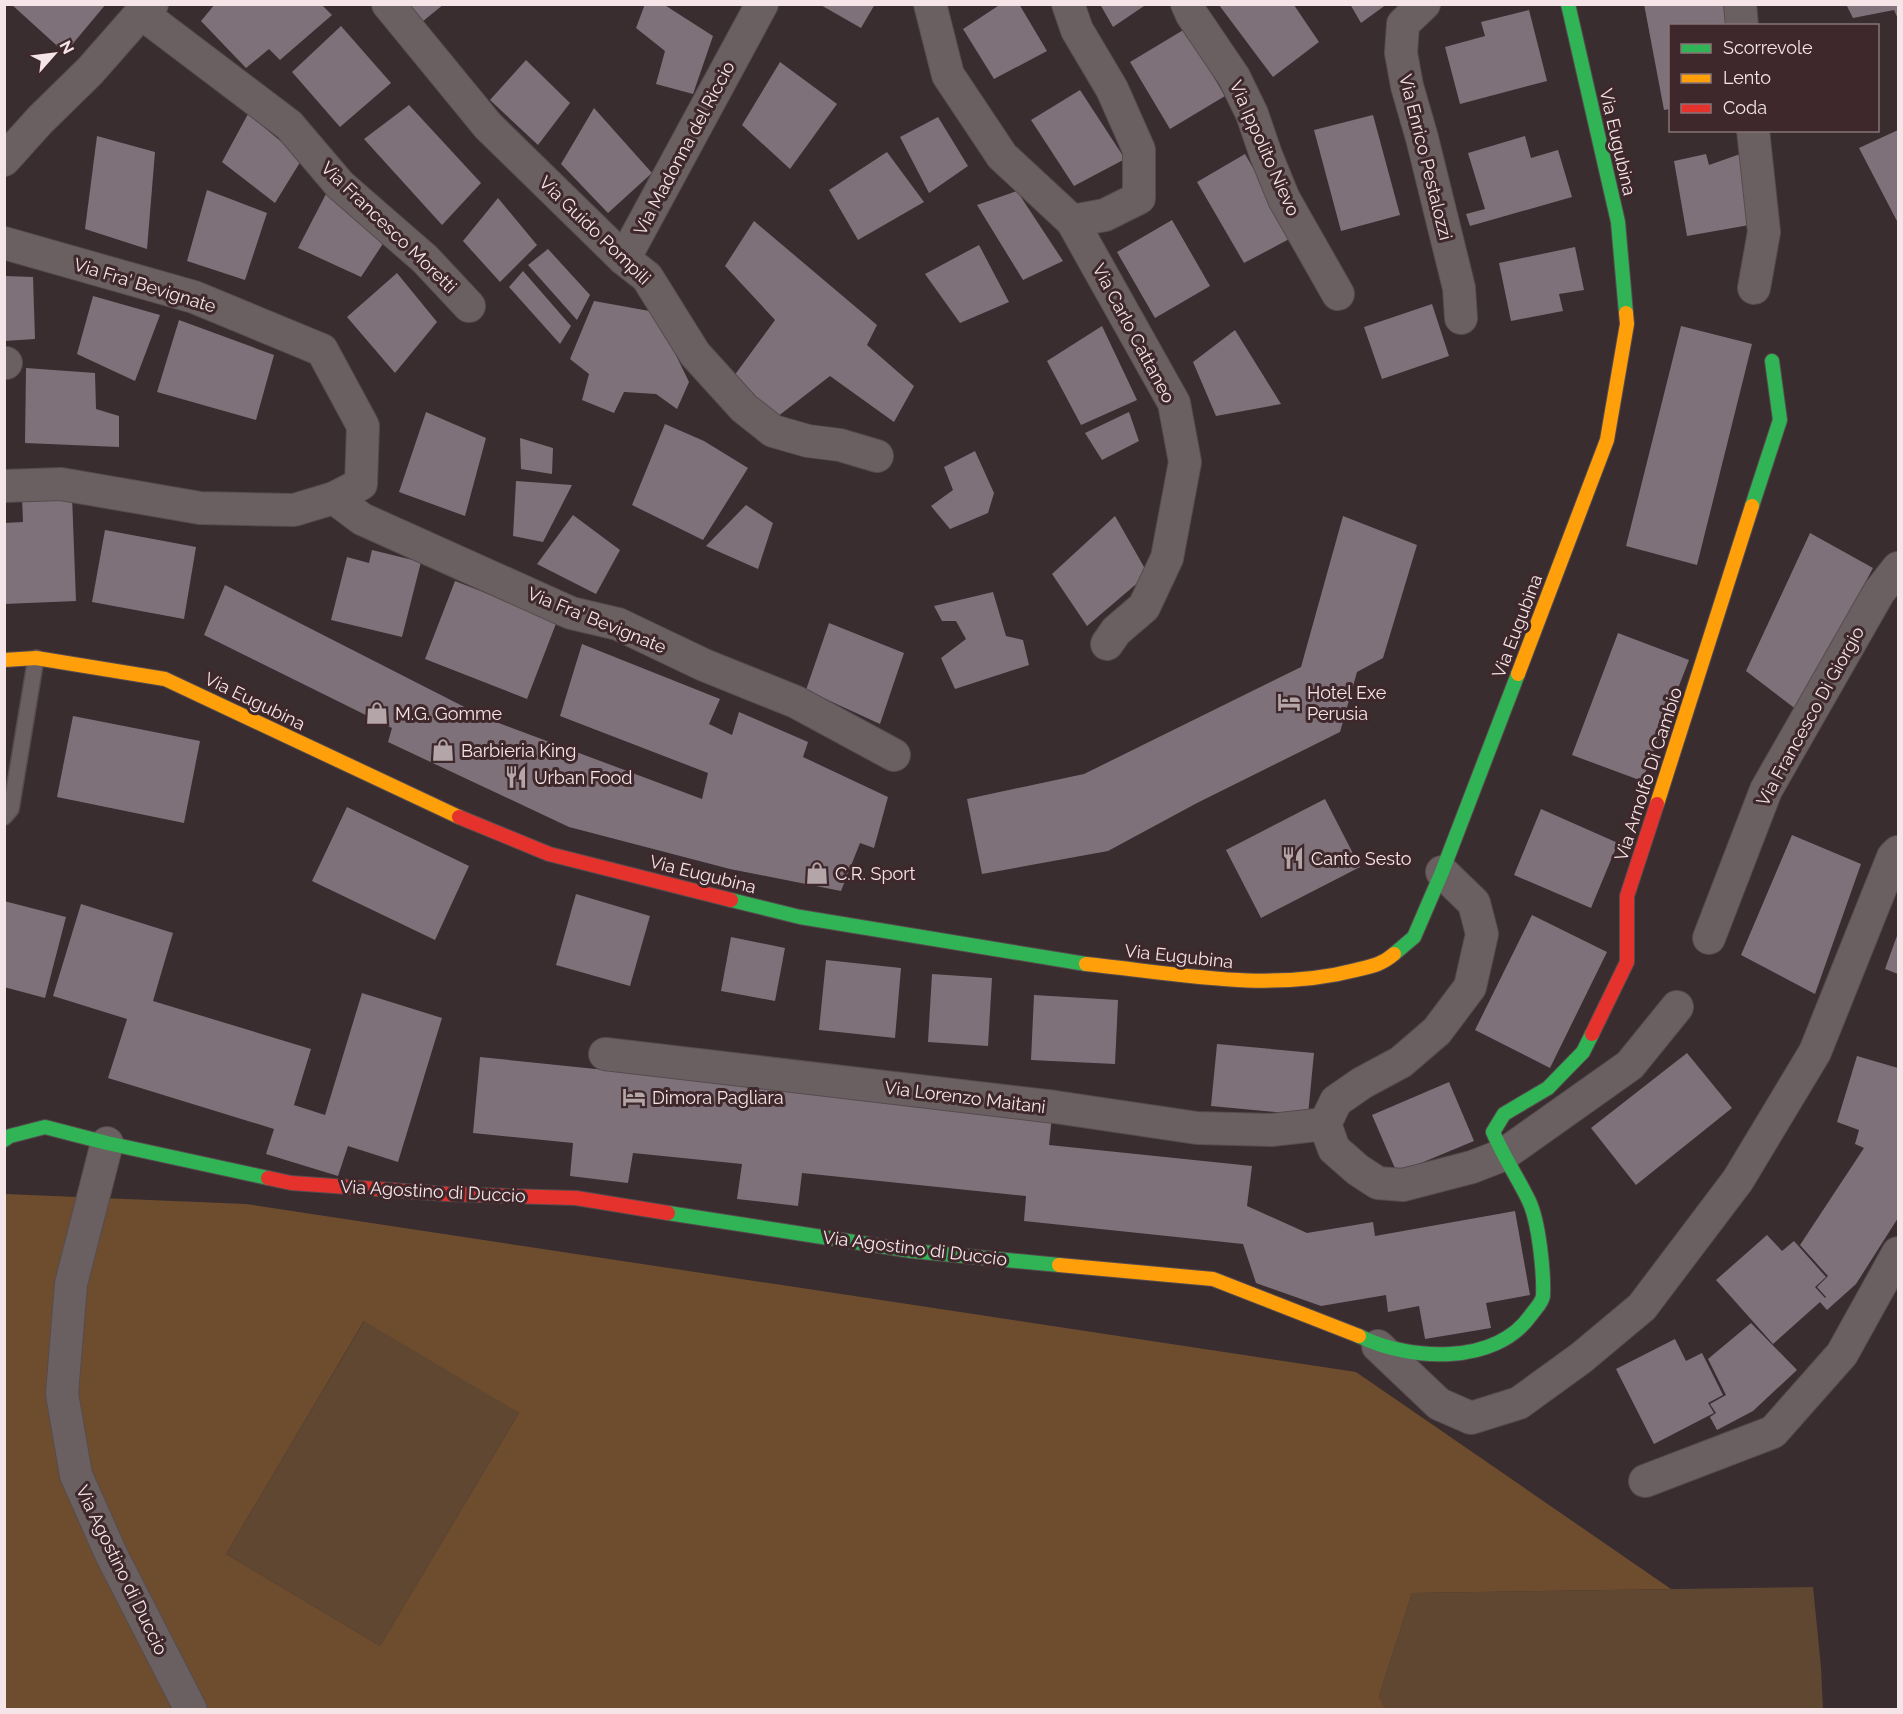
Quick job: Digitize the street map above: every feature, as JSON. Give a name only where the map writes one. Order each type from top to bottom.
[{"type":"street","name":"Via Guido Pompili","points":[[388,4],[488,126],[624,259],[647,278],[694,354],[744,408],[773,430],[808,441],[840,445],[877,456]]},
{"type":"street","name":"Via Madonna del Riccio","points":[[744,38],[746,4]]},
{"type":"street","name":"Via Madonna del Riccio","points":[[624,259],[762,4]]},
{"type":"street","points":[[930,4],[948,75],[1002,156],[1072,221],[1105,215],[1139,198],[1139,150],[1112,89],[1077,30],[1068,4]]},
{"type":"street","name":"Via Ippolito Nievo","points":[[1187,4],[1234,77],[1252,114],[1284,199],[1338,294]]},
{"type":"street","name":"Via Enrico Pestalozzi","points":[[1424,4],[1403,24],[1401,52],[1407,86],[1459,288],[1461,318]]},
{"type":"street","name":"Via Eugubina","points":[[4,660],[36,658],[165,679],[432,806],[549,854],[800,917],[1077,963],[1257,982],[1330,977],[1383,963],[1414,937],[1442,872],[1607,440],[1627,324],[1617,222],[1568,4]]},
{"type":"street","points":[[1740,4],[1742,24]]},
{"type":"street","name":"Via Francesco Moretti","points":[[4,160],[147,9],[289,125],[340,185],[425,259],[469,306]]},
{"type":"street","points":[[1754,132],[1764,232],[1754,288]]},
{"type":"street","name":"Via Carlo Cattaneo","points":[[1072,221],[1174,403],[1185,462],[1167,558],[1144,607],[1116,631],[1107,644]]},
{"type":"street","name":"Via Fra' Bevignate","points":[[4,243],[194,297],[322,350],[363,426],[361,484],[334,498],[294,510],[200,508],[61,484],[4,486]]},
{"type":"street","name":"Via Arnolfo Di Cambio","points":[[1503,1155],[1492,1132],[1504,1114],[1548,1088],[1583,1052],[1627,962],[1627,896],[1780,420],[1772,361]]},
{"type":"street","name":"Via Fra' Bevignate","points":[[334,498],[362,519],[571,613],[618,624],[704,665],[796,702],[894,755]]},
{"type":"street","name":"Via Francesco Di Giorgio","points":[[1709,938],[1766,790],[1879,592],[1899,568]]},
{"type":"street","points":[[1378,1346],[1438,1404],[1471,1418],[1519,1403],[1581,1358],[1642,1307],[1738,1180],[1815,1052],[1893,857],[1899,852]]},
{"type":"street","points":[[1442,872],[1474,903],[1482,934],[1470,987],[1437,1031],[1401,1062],[1362,1083],[1336,1101],[1324,1124],[1334,1149],[1358,1170],[1378,1183],[1403,1185],[1472,1167],[1503,1155],[1630,1065],[1677,1007]]},
{"type":"street","name":"Via Lorenzo Maitani","points":[[605,1054],[1055,1107],[1197,1128],[1271,1130],[1324,1124]]},
{"type":"street","name":"Via Agostino di Duccio","points":[[4,1140],[10,1136],[45,1127],[107,1143],[291,1183],[447,1194],[576,1198],[912,1251],[1213,1279],[1344,1329],[1378,1346],[1431,1354],[1457,1355],[1490,1347],[1525,1324],[1543,1299],[1541,1252],[1530,1203],[1503,1155]]},
{"type":"street","name":"Via Agostino di Duccio","points":[[107,1143],[71,1284],[62,1394],[76,1474],[111,1554],[191,1710]]},
{"type":"street","points":[[1645,1481],[1773,1432],[1842,1354],[1899,1252]]},
{"type":"lane","points":[[4,817],[11,809],[36,658]]},
{"type":"shaded area","points":[[5,1194],[246,1204],[1356,1372],[1671,1589],[1412,1593],[1379,1696],[1385,1709],[5,1710]],"holes":[[[364,1321],[519,1413],[380,1646],[226,1554]]]},
{"type":"shaded area","points":[[365,1320],[519,1413],[380,1646],[226,1554]]},
{"type":"shaded area","points":[[1813,1587],[1823,1709],[1385,1710],[1379,1696],[1412,1593]]},
{"type":"building","points":[[11,4],[106,4],[65,53]]},
{"type":"building","points":[[215,4],[321,4],[332,15],[280,60],[269,49],[246,68],[201,21]]},
{"type":"building","points":[[406,4],[444,4],[422,22]]},
{"type":"building","points":[[645,4],[663,4],[713,36],[693,94],[656,84],[665,51],[636,28]]},
{"type":"building","points":[[819,4],[875,4],[861,28]]},
{"type":"building","points":[[1001,4],[1019,4],[1047,51],[994,79],[963,29]]},
{"type":"building","points":[[1100,4],[1147,4],[1113,27]]},
{"type":"building","points":[[1350,4],[1387,4],[1361,23]]},
{"type":"building","points":[[1644,4],[1728,4],[1733,24],[1669,24],[1669,109],[1664,110]]},
{"type":"building","points":[[1846,4],[1898,4],[1898,19],[1894,10],[1853,18]]},
{"type":"building","points":[[1219,5],[1294,5],[1319,42],[1273,77]]},
{"type":"building","points":[[1529,10],[1547,81],[1460,104],[1445,47],[1485,36],[1481,22]]},
{"type":"building","points":[[341,26],[391,83],[340,127],[292,72]]},
{"type":"building","points":[[1185,29],[1225,96],[1170,129],[1130,62]]},
{"type":"building","points":[[526,60],[570,103],[538,145],[490,100]]},
{"type":"building","points":[[780,62],[837,104],[790,169],[742,125]]},
{"type":"building","points":[[1080,90],[1125,159],[1074,186],[1031,120]]},
{"type":"building","points":[[409,105],[481,183],[442,225],[364,139]]},
{"type":"building","points":[[594,108],[652,173],[608,213],[561,164]]},
{"type":"building","points":[[248,114],[302,159],[275,203],[222,162]]},
{"type":"building","points":[[1373,115],[1400,215],[1341,231],[1314,130]]},
{"type":"building","points":[[938,117],[968,166],[929,193],[900,137]]},
{"type":"building","points":[[1898,130],[1898,223],[1859,148]]},
{"type":"building","points":[[97,136],[155,152],[147,249],[85,229]]},
{"type":"building","points":[[1525,136],[1531,158],[1558,150],[1572,197],[1470,226],[1466,214],[1485,209],[1468,153]]},
{"type":"building","points":[[887,152],[924,202],[858,240],[829,190]]},
{"type":"building","points":[[1743,153],[1755,224],[1687,236],[1674,161],[1706,154],[1709,165]]},
{"type":"building","points":[[1245,154],[1293,237],[1244,263],[1197,182]]},
{"type":"building","points":[[207,190],[267,213],[245,280],[187,261]]},
{"type":"building","points":[[1017,191],[1063,261],[1023,280],[977,205]]},
{"type":"building","points":[[326,194],[386,239],[361,277],[298,248]]},
{"type":"building","points":[[498,198],[537,245],[500,282],[463,241]]},
{"type":"building","points":[[1172,220],[1210,286],[1155,318],[1117,252]]},
{"type":"building","points":[[754,221],[877,325],[867,345],[914,386],[894,422],[830,376],[777,417],[731,380],[775,320],[725,266]]},
{"type":"building","points":[[979,245],[1009,302],[960,323],[925,274]]},
{"type":"building","points":[[1575,247],[1584,290],[1559,294],[1563,311],[1511,321],[1499,263]]},
{"type":"building","points":[[548,249],[590,295],[577,320],[528,265]]},
{"type":"building","points":[[523,271],[571,326],[560,344],[509,287]]},
{"type":"building","points":[[397,273],[437,322],[395,373],[347,317]]},
{"type":"building","points":[[4,276],[33,277],[35,339],[4,341]]},
{"type":"building","points":[[93,296],[160,315],[135,381],[77,354]]},
{"type":"building","points":[[594,301],[655,312],[689,382],[677,409],[656,394],[624,392],[614,413],[582,400],[589,374],[570,359]]},
{"type":"building","points":[[1432,304],[1449,356],[1382,379],[1364,327]]},
{"type":"building","points":[[179,320],[274,355],[256,420],[157,392]]},
{"type":"building","points":[[1102,326],[1137,400],[1081,425],[1047,361]]},
{"type":"building","points":[[1681,326],[1752,344],[1697,565],[1626,546]]},
{"type":"building","points":[[1235,330],[1281,404],[1216,416],[1193,362]]},
{"type":"building","points":[[26,368],[95,373],[96,409],[119,416],[119,447],[25,443]]},
{"type":"building","points":[[426,412],[486,438],[465,516],[399,492]]},
{"type":"building","points":[[1129,412],[1139,441],[1102,460],[1085,433]]},
{"type":"building","points":[[665,424],[704,441],[748,468],[703,540],[632,505]]},
{"type":"building","points":[[520,438],[553,448],[552,474],[521,469]]},
{"type":"building","points":[[975,451],[994,493],[988,513],[950,529],[931,506],[953,490],[944,467]]},
{"type":"building","points":[[516,481],[572,485],[543,542],[513,536]]},
{"type":"building","points":[[72,495],[76,601],[4,604],[4,523],[23,522],[22,497]]},
{"type":"building","points":[[746,505],[773,523],[758,569],[706,546]]},
{"type":"building","points":[[573,515],[620,550],[596,594],[537,564]]},
{"type":"building","points":[[1115,516],[1148,574],[1087,626],[1052,574]]},
{"type":"building","name":"Hotel Exe Perusia","points":[[1343,516],[1417,545],[1383,658],[1357,672],[1340,732],[1197,803],[1108,851],[982,874],[967,799],[1084,774],[1301,667]]},
{"type":"building","points":[[105,530],[196,547],[184,619],[92,602]]},
{"type":"building","points":[[1810,533],[1873,568],[1797,710],[1746,671]]},
{"type":"building","points":[[372,550],[421,562],[402,637],[331,620],[347,557],[369,563]]},
{"type":"building","points":[[455,581],[557,621],[527,699],[425,659]]},
{"type":"building","points":[[225,585],[488,719],[702,799],[708,773],[560,716],[582,644],[720,699],[709,724],[732,735],[739,712],[808,742],[803,757],[888,797],[874,848],[860,843],[841,891],[730,869],[569,827],[388,742],[392,728],[204,635]]},
{"type":"building","points":[[993,592],[1006,636],[1023,640],[1029,665],[955,689],[941,658],[966,639],[956,621],[942,621],[934,606]]},
{"type":"building","points":[[829,623],[904,653],[880,724],[806,690]]},
{"type":"building","points":[[1618,633],[1689,660],[1642,781],[1572,755]]},
{"type":"building","points":[[73,716],[200,741],[184,823],[57,797]]},
{"type":"building","name":"Canto Sesto","points":[[1325,799],[1360,867],[1261,918],[1226,850]]},
{"type":"building","points":[[347,807],[469,866],[435,940],[312,881]]},
{"type":"building","points":[[1541,809],[1618,843],[1591,908],[1514,875]]},
{"type":"building","points":[[1792,835],[1861,864],[1815,994],[1741,955]]},
{"type":"building","points":[[576,894],[650,916],[630,986],[556,965]]},
{"type":"building","points":[[4,901],[66,917],[45,998],[4,987]]},
{"type":"building","points":[[81,904],[173,933],[153,1001],[311,1049],[294,1105],[325,1115],[362,993],[442,1018],[398,1162],[348,1146],[338,1176],[266,1154],[274,1129],[108,1078],[127,1019],[53,996]]},
{"type":"building","points":[[1532,915],[1607,952],[1550,1068],[1475,1030]]},
{"type":"building","points":[[1898,933],[1898,974],[1885,969]]},
{"type":"building","points":[[731,937],[785,948],[775,1001],[721,991]]},
{"type":"building","points":[[826,960],[901,968],[895,1038],[819,1030]]},
{"type":"building","points":[[932,974],[992,978],[988,1046],[928,1042]]},
{"type":"building","points":[[1034,995],[1118,1000],[1115,1064],[1031,1060]]},
{"type":"building","points":[[1217,1044],[1314,1053],[1308,1115],[1211,1106]]},
{"type":"building","points":[[1687,1053],[1732,1108],[1636,1185],[1591,1128]]},
{"type":"building","points":[[1857,1056],[1898,1068],[1898,1218],[1856,1284],[1827,1310],[1820,1302],[1773,1344],[1716,1280],[1767,1235],[1782,1251],[1794,1241],[1826,1277],[1815,1287],[1826,1297],[1817,1287],[1828,1276],[1800,1245],[1864,1148],[1855,1144],[1859,1130],[1837,1122]]},
{"type":"building","points":[[480,1057],[1052,1116],[1049,1145],[1252,1166],[1247,1206],[1307,1233],[1373,1222],[1375,1236],[1515,1211],[1530,1295],[1486,1303],[1491,1328],[1425,1339],[1419,1306],[1388,1312],[1386,1295],[1321,1306],[1256,1283],[1243,1244],[1024,1221],[1026,1196],[802,1173],[798,1206],[737,1199],[742,1164],[633,1153],[628,1183],[570,1176],[573,1143],[473,1133]]},
{"type":"building","points":[[1449,1082],[1474,1141],[1397,1173],[1372,1115]]},
{"type":"building","points":[[1751,1323],[1797,1370],[1753,1411],[1717,1430],[1710,1417],[1716,1413],[1710,1404],[1726,1395],[1708,1359]]},
{"type":"building","points":[[1675,1339],[1686,1361],[1702,1353],[1723,1395],[1708,1403],[1714,1413],[1654,1444],[1616,1369]]},
{"type":"traffic: fast","points":[[1568,4],[1618,222],[1626,313]]},
{"type":"traffic: fast","points":[[1752,506],[1780,420],[1772,361]]},
{"type":"traffic: fast","points":[[1394,954],[1414,937],[1442,872],[1518,674]]},
{"type":"traffic: fast","points":[[731,900],[800,917],[1086,964]]},
{"type":"traffic: fast","points":[[1359,1336],[1379,1344],[1426,1354],[1474,1351],[1496,1343],[1515,1332],[1538,1306],[1543,1296],[1543,1286],[1536,1221],[1529,1201],[1493,1132],[1504,1114],[1548,1088],[1583,1052],[1592,1034]]},
{"type":"traffic: fast","points":[[4,1140],[10,1136],[45,1127],[268,1178]]},
{"type":"traffic: fast","points":[[668,1213],[912,1251],[1059,1265]]},
{"type":"traffic: slow","points":[[1518,674],[1607,440],[1627,324],[1626,313]]},
{"type":"traffic: slow","points":[[1657,804],[1752,506]]},
{"type":"traffic: slow","points":[[4,660],[36,658],[165,679],[459,817]]},
{"type":"traffic: slow","points":[[1086,964],[1221,979],[1289,980],[1323,977],[1367,967],[1380,963],[1394,954]]},
{"type":"traffic: slow","points":[[1059,1265],[1213,1279],[1359,1336]]},
{"type":"traffic: jam","points":[[1592,1034],[1627,962],[1627,896],[1657,804]]},
{"type":"traffic: jam","points":[[459,817],[549,854],[731,900]]},
{"type":"traffic: jam","points":[[268,1178],[291,1183],[447,1194],[576,1198],[668,1213]]},
{"type":"place","name":"Hotel Exe Perusia","points":[[1289,702]]},
{"type":"place","name":"M.G. Gomme","points":[[377,713]]},
{"type":"place","name":"Barbieria King","points":[[443,750]]},
{"type":"place","name":"Urban Food","points":[[516,777]]},
{"type":"place","name":"Canto Sesto","points":[[1293,858]]},
{"type":"place","name":"C.R. Sport","points":[[817,873]]},
{"type":"place","name":"Dimora Pagliara","points":[[634,1097]]}]
